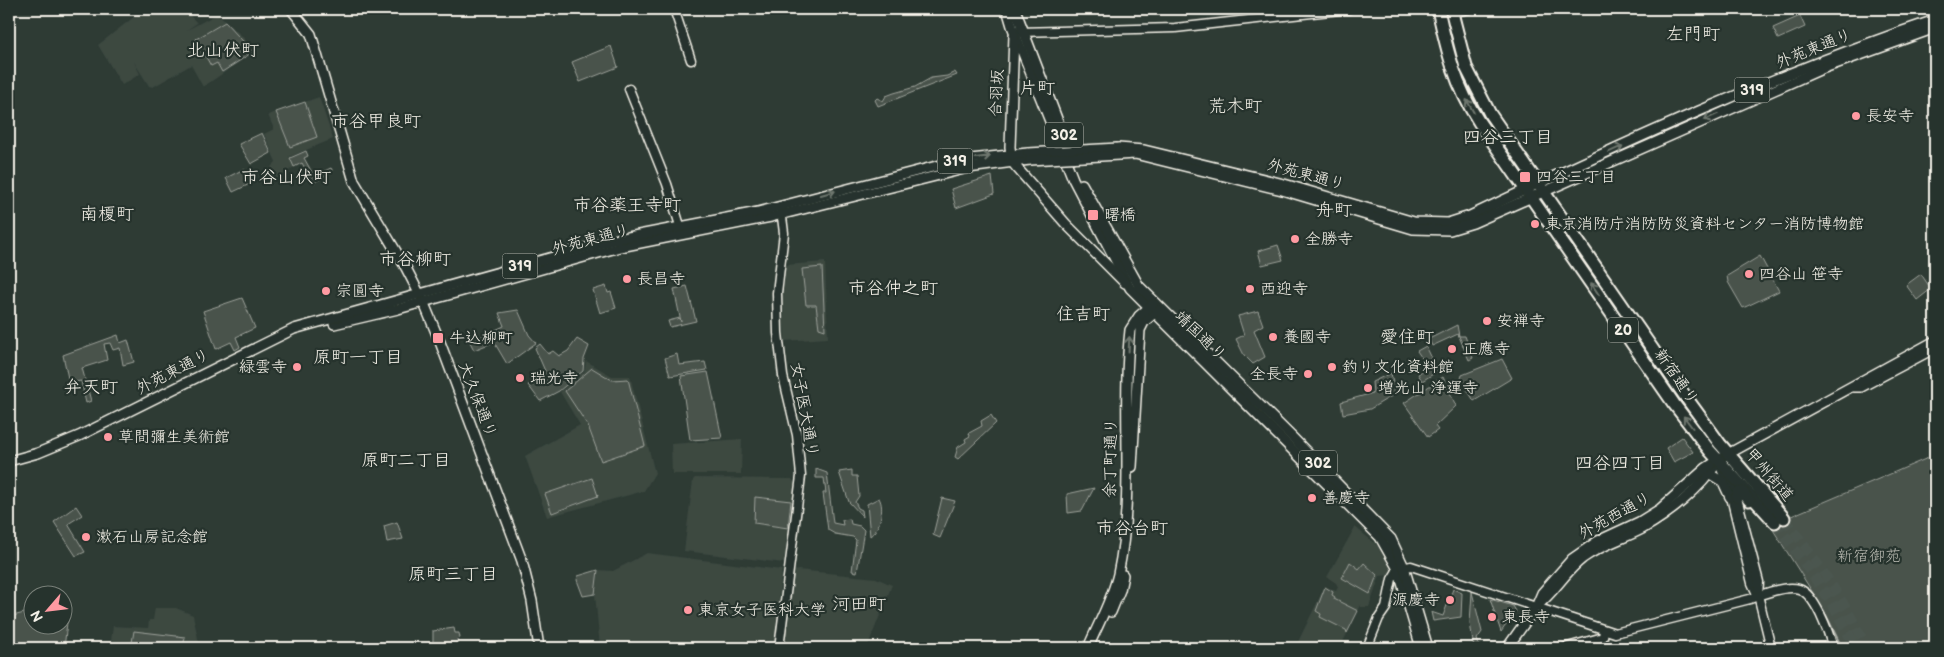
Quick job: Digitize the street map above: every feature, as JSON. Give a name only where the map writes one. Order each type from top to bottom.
[{"type":"highway","name":"新宿通り","points":[[1438,9],[1449,61],[1461,91],[1479,122],[1663,387],[1718,460]]},
{"type":"highway","name":"新宿通り","points":[[1450,10],[1466,67],[1480,97],[1685,396],[1728,454]]},
{"type":"highway","name":"甲州街道","points":[[1728,454],[1780,520]]},
{"type":"highway","name":"甲州街道","points":[[1718,460],[1780,520]]},
{"type":"highway","points":[[1734,497],[1738,493],[1743,492],[1755,506],[1780,520]]},
{"type":"main road","name":"大久保通り","points":[[291,9],[311,34],[354,181],[422,298],[522,561],[532,601],[539,648]]},
{"type":"main road","name":"靖国通り","points":[[1007,9],[1019,32],[1080,178],[1121,255],[1154,308]]},
{"type":"main road","name":"靖国通り","points":[[1015,9],[1019,42],[1073,179],[1130,288],[1154,308],[1385,532],[1396,548],[1421,648]]},
{"type":"main road","name":"外苑東通り","points":[[9,461],[38,453],[71,440],[294,329],[422,298],[681,230],[781,210],[899,180],[960,160],[1118,151],[1249,182],[1401,226],[1422,230],[1450,230],[1464,226],[1541,187],[1822,61],[1935,20]]},
{"type":"main road","name":"外苑東通り","points":[[1575,172],[1852,56],[1935,28]]},
{"type":"main road","name":"合羽坂","points":[[1012,158],[1014,64],[1019,32]]},
{"type":"main road","points":[[1014,64],[1019,42]]},
{"type":"main road","points":[[1016,52],[1021,52],[1028,64]]},
{"type":"main road","name":"302","points":[[1012,158],[1100,258],[1130,288]]},
{"type":"main road","points":[[1100,258],[1110,251],[1121,255]]},
{"type":"main road","name":"外苑東通り","points":[[294,329],[326,326],[398,309],[422,298]]},
{"type":"main road","name":"余丁町通り","points":[[1088,648],[1114,588],[1121,557],[1126,480],[1130,330],[1139,316],[1154,308]]},
{"type":"main road","name":"余丁町通り","points":[[1094,648],[1118,597],[1127,557],[1140,330],[1154,308]]},
{"type":"main road","name":"外苑西通り","points":[[1536,607],[1542,593],[1572,559],[1598,541],[1660,510],[1718,460],[1935,341]]},
{"type":"main road","name":"外苑西通り","points":[[1854,387],[1861,387],[1935,348]]},
{"type":"main road","name":"外苑西通り","points":[[1507,648],[1536,607],[1584,558],[1664,515],[1710,474],[1718,460]]},
{"type":"main road","points":[[1710,474],[1723,482],[1734,497]]},
{"type":"main road","name":"靖国通り","points":[[1401,568],[1428,648]]},
{"type":"street","points":[[674,9],[691,60]]},
{"type":"street","points":[[1019,32],[1174,28],[1349,9]]},
{"type":"street","points":[[1450,10],[1470,9]]},
{"type":"street","points":[[629,89],[667,184],[681,230]]},
{"type":"street","name":"女子医大通り","points":[[779,648],[801,476],[797,435],[783,376],[778,333],[777,293],[784,233],[781,210]]},
{"type":"street","name":"新宿通り","points":[[1728,454],[1734,497],[1758,582],[1758,595],[1771,648]]},
{"type":"street","name":"新宿通り","points":[[1718,460],[1734,497]]},
{"type":"street","points":[[1367,648],[1379,618],[1386,608],[1392,579],[1401,568],[1419,568],[1618,633],[1758,595],[1796,588],[1804,591],[1810,598],[1826,627],[1833,648]]},
{"type":"street","points":[[1564,648],[1603,637],[1604,630]]},
{"type":"shaded area","points":[[144,9],[184,9],[197,23],[187,30],[217,14],[242,36],[254,52],[203,87],[191,65],[153,87],[149,86],[134,62],[140,74],[122,85],[98,45]]},
{"type":"shaded area","points":[[319,97],[333,139],[289,157],[294,167],[277,179],[271,167],[276,162],[264,134],[274,129],[268,115]]},
{"type":"shaded area","points":[[825,262],[828,338],[785,341],[782,294],[785,265]]},
{"type":"shaded area","points":[[586,361],[612,376],[630,376],[655,473],[644,491],[547,517],[525,456],[580,425],[560,392],[584,372]]},
{"type":"shaded area","points":[[742,439],[741,474],[672,474],[671,444]]},
{"type":"shaded area","points":[[695,478],[792,479],[795,484],[784,563],[684,551],[693,480]]},
{"type":"shaded area","points":[[1355,527],[1377,545],[1391,569],[1389,575],[1380,576],[1369,607],[1361,607],[1361,605],[1340,648],[1295,648],[1325,586],[1336,591],[1338,587],[1336,583],[1327,577]]},
{"type":"shaded area","name":"東京女子医科大学","points":[[647,553],[782,570],[774,648],[600,648],[595,594],[598,570],[613,571]]},
{"type":"shaded area","points":[[793,571],[876,578],[892,585],[867,648],[784,648]]},
{"type":"shaded area","points":[[155,608],[176,608],[193,615],[200,648],[110,648],[113,626],[148,628],[149,620],[153,620]]},
{"type":"green space","points":[[1800,16],[1805,27],[1778,39],[1773,28]]},
{"type":"green space","points":[[225,22],[253,52],[222,72],[217,63],[211,66],[196,39]]},
{"type":"green space","points":[[611,46],[618,67],[580,82],[572,62]]},
{"type":"green space","points":[[955,72],[957,75],[878,106],[875,100],[877,98],[883,101],[886,96],[915,87],[931,78],[947,76]]},
{"type":"green space","points":[[305,102],[317,137],[290,147],[276,112]]},
{"type":"green space","points":[[262,133],[271,153],[251,164],[239,144]]},
{"type":"green space","points":[[306,151],[308,156],[304,158],[314,176],[331,168],[333,171],[313,183],[302,163],[294,167],[290,158]]},
{"type":"green space","points":[[244,169],[252,183],[233,192],[226,178]]},
{"type":"green space","points":[[992,176],[994,194],[956,208],[951,189]]},
{"type":"green space","points":[[1278,245],[1283,260],[1262,265],[1258,251]]},
{"type":"green space","points":[[1760,256],[1779,291],[1743,308],[1728,282],[1727,276]]},
{"type":"green space","points":[[822,267],[825,330],[819,328],[816,305],[806,305],[802,269]]},
{"type":"green space","points":[[1921,274],[1931,289],[1917,300],[1906,285]]},
{"type":"green space","points":[[606,286],[608,293],[611,292],[616,308],[600,313],[593,290]]},
{"type":"green space","points":[[687,286],[696,321],[670,327],[668,321],[680,318],[681,322],[674,289]]},
{"type":"green space","points":[[242,298],[255,328],[236,337],[240,347],[235,350],[231,342],[216,349],[203,311]]},
{"type":"green space","points":[[518,310],[529,335],[536,343],[507,364],[494,342],[474,350],[470,342],[504,326],[499,313]]},
{"type":"green space","points":[[1258,311],[1263,325],[1254,330],[1265,357],[1253,364],[1244,355],[1236,339],[1244,335],[1238,316]]},
{"type":"green space","points":[[1457,325],[1459,336],[1465,336],[1473,358],[1469,360],[1458,334],[1432,346],[1429,339]]},
{"type":"green space","points":[[118,335],[120,343],[128,340],[134,362],[123,365],[120,348],[113,350],[110,343],[104,344],[107,360],[82,368],[91,401],[86,403],[81,381],[69,383],[63,355]]},
{"type":"green space","points":[[577,339],[589,346],[584,359],[583,371],[559,391],[540,401],[528,385],[545,371],[535,348],[540,344],[548,354],[553,351],[559,356],[568,351]]},
{"type":"green space","points":[[1426,346],[1438,371],[1422,381],[1418,374],[1428,367],[1417,351]]},
{"type":"green space","points":[[677,354],[679,365],[705,362],[707,370],[670,376],[665,358]]},
{"type":"green space","points":[[1502,359],[1512,378],[1474,401],[1461,379],[1462,375]]},
{"type":"green space","points":[[592,368],[612,380],[628,379],[645,446],[601,461],[588,426],[565,391]]},
{"type":"green space","points":[[708,372],[722,438],[690,440],[681,376]]},
{"type":"green space","points":[[1391,373],[1395,394],[1370,409],[1343,414],[1341,402],[1373,393],[1372,382]]},
{"type":"green space","points":[[1443,377],[1456,406],[1435,426],[1438,430],[1428,437],[1404,403]]},
{"type":"green space","points":[[991,415],[996,423],[958,459],[955,457],[958,447],[966,442],[965,439],[970,436],[969,433],[982,426],[981,421]]},
{"type":"green space","points":[[1682,437],[1693,452],[1674,462],[1666,448]]},
{"type":"green space","name":"新宿御苑","points":[[1935,455],[1935,648],[1838,648],[1825,612],[1770,525]]},
{"type":"green space","points":[[816,469],[827,473],[833,523],[843,525],[842,520],[850,519],[851,524],[860,526],[864,530],[857,572],[852,571],[856,540],[853,537],[835,534],[828,530],[823,493],[826,493],[824,478],[816,478]]},
{"type":"green space","points":[[852,470],[852,476],[857,476],[859,496],[855,502],[858,508],[862,510],[863,517],[849,502],[839,472]]},
{"type":"green space","points":[[592,478],[598,496],[552,513],[545,494]]},
{"type":"green space","points":[[1094,488],[1082,511],[1068,513],[1067,494]]},
{"type":"green space","points":[[755,497],[791,501],[788,528],[754,523]]},
{"type":"green space","points":[[879,498],[882,507],[879,524],[870,536],[867,504]]},
{"type":"green space","points":[[942,498],[955,501],[940,538],[933,535]]},
{"type":"green space","points":[[76,506],[82,515],[68,524],[85,552],[76,556],[54,522]]},
{"type":"green space","points":[[397,522],[403,539],[387,542],[384,526]]},
{"type":"green space","points":[[1350,562],[1359,569],[1364,563],[1377,575],[1370,594],[1342,578]]},
{"type":"green space","points":[[598,570],[595,594],[583,596],[577,580],[578,576]]},
{"type":"green space","points":[[1325,587],[1333,592],[1334,599],[1358,611],[1347,633],[1346,630],[1320,617],[1321,614],[1316,611]]},
{"type":"green space","points":[[1453,589],[1462,593],[1461,617],[1433,621],[1431,612],[1443,616]]},
{"type":"green space","points":[[1472,592],[1482,632],[1477,639],[1480,648],[1474,648],[1470,623]]},
{"type":"green space","points":[[1490,599],[1513,606],[1516,611],[1501,632]]},
{"type":"green space","points":[[22,614],[22,634],[66,634],[64,648],[35,647],[9,643],[9,617]]},
{"type":"green space","points":[[454,628],[455,633],[459,633],[460,638],[457,639],[459,648],[439,648],[438,644],[433,645],[433,631]]},
{"type":"green space","points":[[134,631],[185,637],[183,648],[131,648]]},
{"type":"waterway","points":[[1826,615],[1842,648]]},
{"type":"tunnel","points":[[1784,518],[1839,597],[1866,648]]},
{"type":"tunnel","points":[[1775,522],[1829,598],[1856,648]]},
{"type":"place","name":"長安寺","points":[[1856,116]]},
{"type":"place","name":"四谷三丁目","points":[[1525,177]]},
{"type":"place","name":"曙橋","points":[[1093,215]]},
{"type":"place","name":"東京消防庁消防防災資料センター消防博物館","points":[[1535,224]]},
{"type":"place","name":"全勝寺","points":[[1295,239]]},
{"type":"place","name":"四谷山 笹寺","points":[[1749,274]]},
{"type":"place","name":"長昌寺","points":[[627,279]]},
{"type":"place","name":"西迎寺","points":[[1250,289]]},
{"type":"place","name":"宗圓寺","points":[[326,291]]},
{"type":"place","name":"安禅寺","points":[[1487,321]]},
{"type":"place","name":"養國寺","points":[[1273,337]]},
{"type":"place","name":"牛込柳町","points":[[438,338]]},
{"type":"place","name":"正應寺","points":[[1452,349]]},
{"type":"place","name":"緑雲寺","points":[[297,367]]},
{"type":"place","name":"釣り文化資料館","points":[[1332,367]]},
{"type":"place","name":"全長寺","points":[[1308,374]]},
{"type":"place","name":"瑞光寺","points":[[520,378]]},
{"type":"place","name":"増光山 浄運寺","points":[[1368,388]]},
{"type":"place","name":"草間彌生美術館","points":[[108,437]]},
{"type":"place","name":"善慶寺","points":[[1312,498]]},
{"type":"place","name":"漱石山房記念館","points":[[86,537]]},
{"type":"place","name":"源慶寺","points":[[1450,600]]},
{"type":"place","name":"東京女子医科大学","points":[[688,610]]},
{"type":"place","name":"東長寺","points":[[1492,617]]},
{"type":"district","name":"左門町","points":[[1693,34]]},
{"type":"district","name":"北山伏町","points":[[223,50]]},
{"type":"district","name":"片町","points":[[1037,88]]},
{"type":"district","name":"荒木町","points":[[1235,106]]},
{"type":"district","name":"市谷甲良町","points":[[376,121]]},
{"type":"district","name":"四谷三丁目","points":[[1508,137]]},
{"type":"district","name":"市谷山伏町","points":[[286,177]]},
{"type":"district","name":"市谷薬王寺町","points":[[627,205]]},
{"type":"district","name":"舟町","points":[[1334,210]]},
{"type":"district","name":"南榎町","points":[[107,214]]},
{"type":"district","name":"市谷柳町","points":[[415,259]]},
{"type":"district","name":"市谷仲之町","points":[[893,288]]},
{"type":"district","name":"住吉町","points":[[1083,314]]},
{"type":"district","name":"愛住町","points":[[1407,337]]},
{"type":"district","name":"原町一丁目","points":[[358,357]]},
{"type":"district","name":"弁天町","points":[[91,387]]},
{"type":"district","name":"原町二丁目","points":[[406,460]]},
{"type":"district","name":"四谷四丁目","points":[[1620,463]]},
{"type":"district","name":"市谷台町","points":[[1132,528]]},
{"type":"district","name":"原町三丁目","points":[[453,574]]},
{"type":"district","name":"河田町","points":[[859,604]]}]
